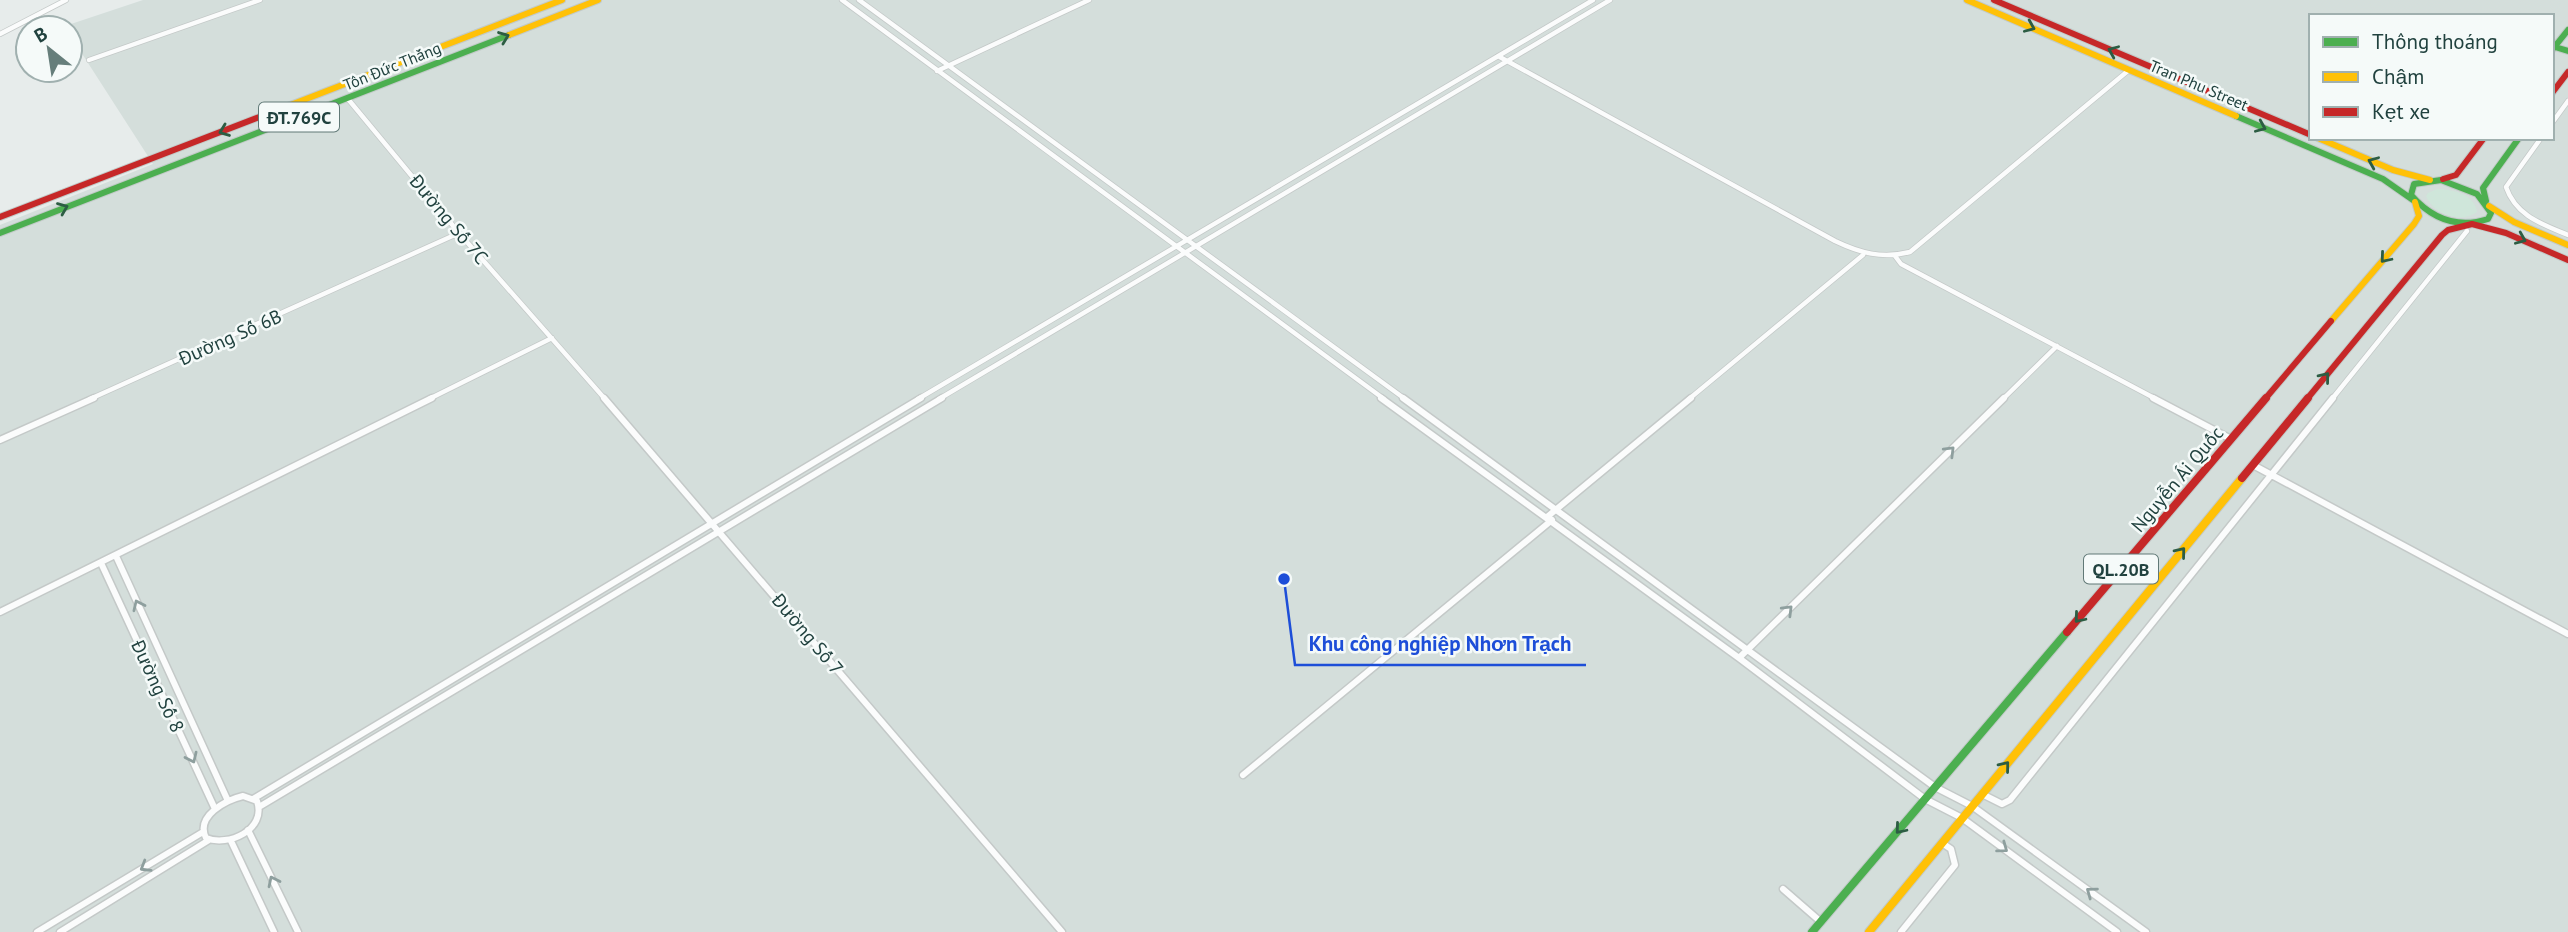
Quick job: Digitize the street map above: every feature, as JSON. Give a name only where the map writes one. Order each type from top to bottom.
[{"type":"main road","name":"Tôn Đức Thắng","points":[[0,217],[562,0]]},
{"type":"main road","name":"Tôn Đức Thắng","points":[[0,233],[598,0]]},
{"type":"main road","name":"Tran Phu Street","points":[[1967,0],[2383,179],[2434,216],[2469,228]]},
{"type":"main road","name":"Tran Phu Street","points":[[1994,0],[2309,134]]},
{"type":"main road","points":[[2568,30],[2554,48],[2568,51]]},
{"type":"main road","points":[[2065,43],[2075,35]]},
{"type":"main road","points":[[454,43],[465,52]]},
{"type":"main road","points":[[2554,90],[2568,72]]},
{"type":"main road","points":[[339,87],[348,99]]},
{"type":"main road","points":[[255,119],[264,131]]},
{"type":"main road","points":[[2323,140],[2393,170],[2465,187],[2514,222],[2568,245]]},
{"type":"main road","points":[[2430,180],[2456,175],[2482,140]]},
{"type":"main road","points":[[2469,228],[2488,219],[2491,213],[2483,188],[2518,140]]},
{"type":"main road","name":"Nguyễn Ái Quốc","points":[[1812,932],[2414,223],[2419,216],[2411,189],[2414,184],[2430,180]]},
{"type":"main road","points":[[2469,228],[2506,233],[2568,260]]},
{"type":"main road","name":"QL.20B","points":[[1868,932],[2441,235],[2448,230],[2469,228]]},
{"type":"street","points":[[1,33],[66,0]]},
{"type":"street","points":[[89,60],[260,0]]},
{"type":"street","points":[[842,0],[1183,254],[1739,658],[1925,799],[1962,818],[2117,932]]},
{"type":"street","points":[[937,71],[1089,0]]},
{"type":"street","points":[[253,799],[1173,246],[1592,0]]},
{"type":"street","points":[[260,807],[719,530],[1610,0]]},
{"type":"street","points":[[851,7],[860,1],[1935,787],[1972,806],[2146,932]]},
{"type":"street","points":[[1498,56],[1863,255],[1882,257],[1910,251],[2129,70]]},
{"type":"street","name":"Đường Số 7C","points":[[348,99],[459,233],[552,338]]},
{"type":"street","points":[[2554,120],[2568,101]]},
{"type":"street","points":[[1356,139],[1366,145]]},
{"type":"street","points":[[2540,140],[2506,187],[2508,194],[2521,213],[2568,235]]},
{"type":"street","points":[[1049,155],[1062,149]]},
{"type":"street","points":[[1982,794],[2002,804],[2010,800],[2469,228]]},
{"type":"street","name":"Đường Số 6B","points":[[0,440],[459,233]]},
{"type":"street","points":[[1243,775],[1549,518],[1555,509],[1863,255]]},
{"type":"street","points":[[1895,256],[1901,264],[2231,439]]},
{"type":"street","points":[[0,612],[552,338]]},
{"type":"street","name":"Đường Số 7","points":[[552,338],[713,522],[1062,932]]},
{"type":"street","points":[[1739,658],[2057,346]]},
{"type":"street","points":[[2253,465],[2568,634]]},
{"type":"street","name":"Đường Số 8","points":[[116,556],[228,801]]},
{"type":"street","name":"Đường Số 8","points":[[102,563],[215,808]]},
{"type":"street","points":[[37,932],[203,832],[208,816],[215,808],[243,796],[253,799],[260,807],[259,815],[248,830],[231,841],[221,843],[209,840],[203,832]]},
{"type":"street","points":[[248,830],[298,932]]},
{"type":"street","points":[[60,932],[209,840]]},
{"type":"street","points":[[231,841],[274,932]]},
{"type":"street","points":[[1902,932],[1955,865],[1956,859],[1951,849],[1942,843]]},
{"type":"street","points":[[1783,889],[1821,922]]},
{"type":"shaded area","points":[[143,0],[2568,0],[2568,932],[0,932],[0,225],[153,164],[84,57],[84,20]]},
{"type":"green space","points":[[2437,189],[2450,190],[2468,197],[2477,212],[2456,217],[2441,212],[2426,196]]},
{"type":"traffic: fast","points":[[2554,48],[2568,30]]},
{"type":"traffic: fast","points":[[0,233],[509,35]]},
{"type":"traffic: fast","points":[[2555,47],[2568,51]]},
{"type":"traffic: fast","points":[[2236,116],[2383,179],[2413,200]]},
{"type":"traffic: fast","points":[[2486,201],[2483,188],[2518,140]]},
{"type":"traffic: fast","points":[[2441,180],[2477,194],[2491,213],[2488,219],[2466,224],[2446,220],[2427,211],[2411,195],[2414,184],[2441,180]]},
{"type":"traffic: fast","points":[[1812,932],[2067,632]]},
{"type":"traffic: slow","points":[[262,116],[562,0]]},
{"type":"traffic: slow","points":[[509,35],[598,0]]},
{"type":"traffic: slow","points":[[1967,0],[2236,116]]},
{"type":"traffic: slow","points":[[2323,140],[2393,170],[2430,180]]},
{"type":"traffic: slow","points":[[2331,321],[2414,224],[2419,216],[2415,202]]},
{"type":"traffic: slow","points":[[2489,206],[2514,222],[2568,245]]},
{"type":"traffic: slow","points":[[1869,932],[2242,478]]},
{"type":"traffic: jam","points":[[1994,0],[2309,134]]},
{"type":"traffic: jam","points":[[2554,90],[2568,72]]},
{"type":"traffic: jam","points":[[0,217],[262,116]]},
{"type":"traffic: jam","points":[[2443,179],[2456,175],[2482,140]]},
{"type":"traffic: jam","points":[[2472,224],[2506,233],[2568,260]]},
{"type":"traffic: jam","points":[[2242,478],[2442,235],[2448,230],[2472,224]]},
{"type":"traffic: jam","points":[[2067,632],[2331,321]]},
{"type":"place","name":"Khu công nghiệp Nhơn Trạch","points":[[1284,579]]}]
